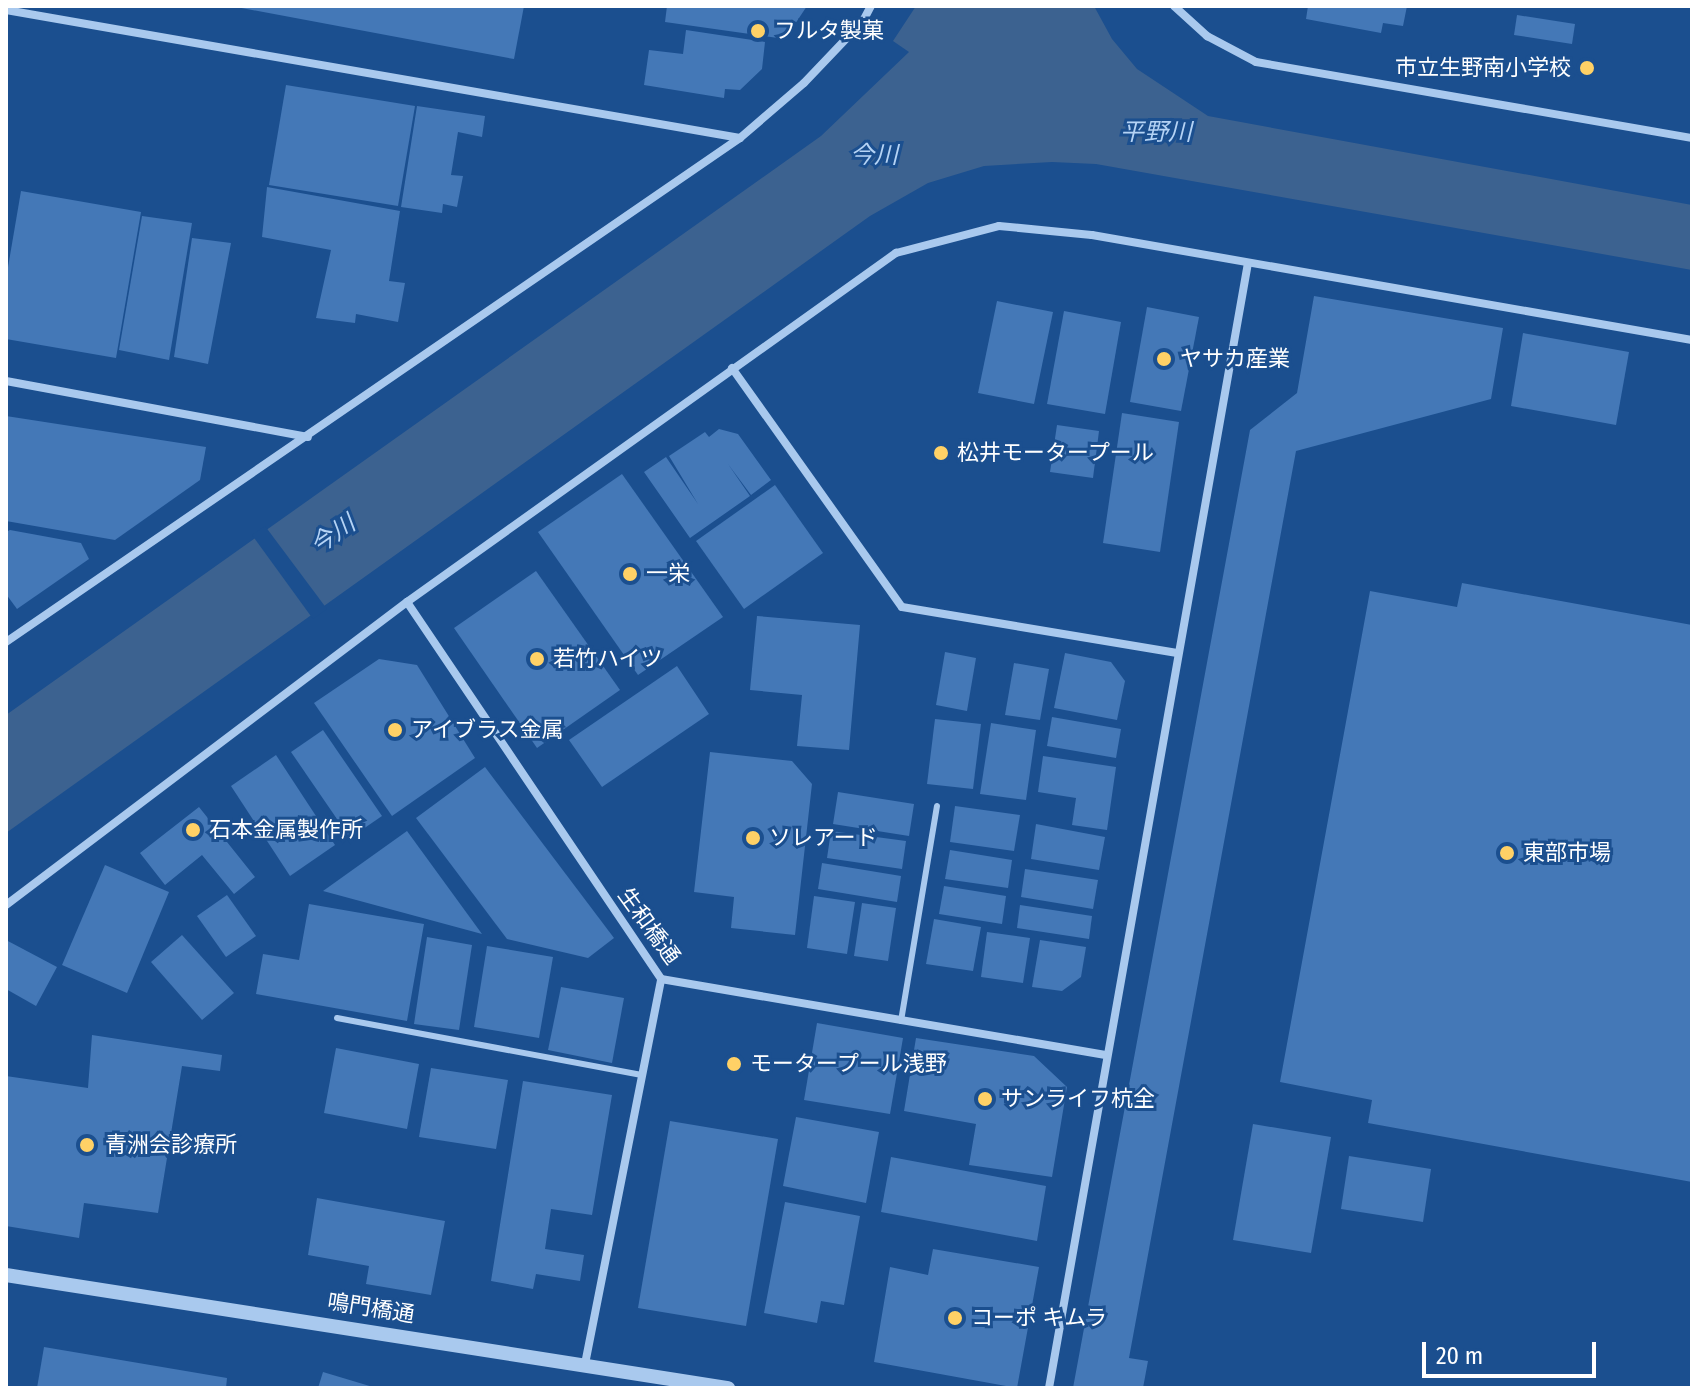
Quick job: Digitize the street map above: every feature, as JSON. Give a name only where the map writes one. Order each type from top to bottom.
[{"type":"street","points":[[6,642],[309,437],[740,138],[804,83],[863,21],[871,6]]},
{"type":"street","points":[[1174,6],[1207,36],[1256,62],[1692,138]]},
{"type":"street","points":[[6,10],[740,138]]},
{"type":"street","points":[[6,905],[407,602],[896,253],[999,226],[1092,235],[1692,340]]},
{"type":"street","points":[[1049,1388],[1248,263]]},
{"type":"street","points":[[732,368],[902,607],[1177,653]]},
{"type":"street","points":[[6,381],[309,437]]},
{"type":"street","name":"生和橋通","points":[[407,602],[661,979],[1106,1055]]},
{"type":"street","points":[[585,1364],[661,979]]},
{"type":"street","name":"鳴門橋通","points":[[6,1275],[728,1388]]},
{"type":"lane","points":[[901,1021],[937,806]]},
{"type":"lane","points":[[337,1018],[642,1075]]},
{"type":"water","points":[[916,6],[1094,6],[1112,39],[1137,69],[1208,116],[1692,205],[1692,270],[1096,164],[1052,162],[984,166],[928,183],[870,216],[6,833],[6,715],[821,136],[909,52],[893,41]]},
{"type":"pier","points":[[265,526],[327,609],[313,619],[252,535]]},
{"type":"building","points":[[231,6],[524,6],[514,59]]},
{"type":"building","name":"フルタ製菓","points":[[667,6],[807,6],[785,39],[665,22]]},
{"type":"building","points":[[1308,6],[1407,6],[1403,26],[1383,23],[1381,33],[1306,19]]},
{"type":"building","points":[[1517,15],[1575,24],[1572,44],[1514,35]]},
{"type":"building","points":[[686,30],[765,42],[762,69],[740,90],[725,89],[724,98],[644,85],[649,50],[683,54]]},
{"type":"building","points":[[286,85],[415,106],[398,206],[269,185]]},
{"type":"building","points":[[417,106],[485,116],[482,137],[458,132],[451,175],[463,176],[457,207],[443,204],[442,213],[401,207]]},
{"type":"building","points":[[267,187],[400,211],[389,281],[405,283],[398,322],[356,314],[355,323],[316,318],[331,250],[262,237]]},
{"type":"building","points":[[21,191],[141,212],[116,358],[6,339],[6,279]]},
{"type":"building","points":[[142,216],[192,223],[169,360],[119,350]]},
{"type":"building","points":[[192,238],[231,243],[208,364],[174,357]]},
{"type":"building","points":[[1314,296],[1503,328],[1491,399],[1296,451],[1129,1358],[1148,1361],[1143,1388],[1073,1388],[1250,430],[1297,393]]},
{"type":"building","points":[[997,301],[1053,312],[1034,404],[978,393]]},
{"type":"building","name":"ヤサカ産業","points":[[1147,307],[1199,317],[1181,411],[1130,402]]},
{"type":"building","points":[[1064,311],[1121,322],[1105,414],[1047,404]]},
{"type":"building","points":[[1523,333],[1629,352],[1616,425],[1511,406]]},
{"type":"building","points":[[1122,413],[1179,422],[1160,552],[1103,543]]},
{"type":"building","points":[[6,416],[206,447],[200,480],[115,540],[6,521]]},
{"type":"building","points":[[1057,425],[1099,431],[1093,478],[1050,472]]},
{"type":"building","points":[[719,429],[738,434],[771,480],[751,495],[728,464],[750,496],[690,538],[644,472],[666,457],[698,504],[669,456],[705,432],[709,437]]},
{"type":"building","name":"一栄","points":[[622,474],[723,617],[638,675],[538,532]]},
{"type":"building","points":[[775,485],[823,553],[744,609],[696,541]]},
{"type":"building","points":[[10,530],[81,543],[89,559],[17,609],[6,594],[6,532]]},
{"type":"building","name":"若竹ハイツ","points":[[536,571],[620,690],[537,748],[454,628]]},
{"type":"building","name":"東部市場","points":[[1462,583],[1692,625],[1692,1182],[1368,1123],[1372,1100],[1280,1082],[1370,591],[1457,607]]},
{"type":"building","points":[[757,616],[860,625],[849,750],[797,746],[802,695],[750,690]]},
{"type":"building","points":[[945,652],[976,658],[967,711],[936,705]]},
{"type":"building","points":[[1065,653],[1111,662],[1125,681],[1117,720],[1054,708]]},
{"type":"building","name":"アイブラス金属","points":[[379,659],[417,665],[475,758],[392,816],[314,703]]},
{"type":"building","points":[[1014,663],[1049,669],[1040,720],[1005,715]]},
{"type":"building","points":[[677,666],[709,714],[602,787],[569,740]]},
{"type":"building","points":[[1052,717],[1121,729],[1116,758],[1047,746]]},
{"type":"building","points":[[935,719],[981,724],[973,789],[927,784]]},
{"type":"building","points":[[991,723],[1036,730],[1026,800],[980,794]]},
{"type":"building","points":[[323,730],[382,816],[350,838],[291,752]]},
{"type":"building","name":"ソレアード","points":[[710,752],[792,761],[812,784],[795,935],[731,928],[734,897],[694,892]]},
{"type":"building","points":[[276,755],[335,845],[290,876],[231,786]]},
{"type":"building","points":[[1043,756],[1116,767],[1107,830],[1072,825],[1076,798],[1038,792]]},
{"type":"building","points":[[485,767],[614,938],[588,958],[507,939],[416,818]]},
{"type":"building","points":[[838,792],[914,804],[909,836],[833,824]]},
{"type":"building","points":[[955,806],[1020,815],[1014,851],[950,842]]},
{"type":"building","name":"石本金属製作所","points":[[199,807],[255,877],[234,894],[202,855],[165,885],[140,853]]},
{"type":"building","points":[[1036,824],[1105,837],[1099,870],[1031,859]]},
{"type":"building","points":[[407,831],[482,934],[323,891]]},
{"type":"building","points":[[831,831],[906,841],[902,869],[827,858]]},
{"type":"building","points":[[950,850],[1012,860],[1008,888],[945,879]]},
{"type":"building","points":[[822,863],[901,876],[897,902],[818,889]]},
{"type":"building","points":[[105,865],[169,892],[127,993],[62,965]]},
{"type":"building","points":[[1025,869],[1098,880],[1093,909],[1021,897]]},
{"type":"building","points":[[944,886],[1006,896],[1002,924],[939,914]]},
{"type":"building","points":[[227,895],[256,936],[226,957],[197,916]]},
{"type":"building","points":[[814,896],[855,902],[847,954],[807,948]]},
{"type":"building","points":[[862,903],[896,908],[888,961],[854,956]]},
{"type":"building","points":[[309,904],[424,924],[407,1021],[256,994],[263,954],[299,960]]},
{"type":"building","points":[[1020,905],[1092,916],[1089,939],[1017,928]]},
{"type":"building","points":[[934,919],[981,927],[973,971],[926,964]]},
{"type":"building","points":[[987,932],[1030,938],[1023,983],[981,977]]},
{"type":"building","points":[[182,935],[234,993],[202,1020],[151,962]]},
{"type":"building","points":[[427,937],[472,945],[459,1030],[414,1024]]},
{"type":"building","points":[[6,940],[57,967],[36,1006],[6,989]]},
{"type":"building","points":[[1040,940],[1086,947],[1081,977],[1062,991],[1032,987]]},
{"type":"building","points":[[487,946],[553,957],[539,1038],[474,1027]]},
{"type":"building","points":[[561,987],[624,998],[612,1063],[548,1050]]},
{"type":"building","points":[[817,1023],[903,1038],[890,1114],[804,1100]]},
{"type":"building","name":"青洲会診療所","points":[[92,1035],[222,1055],[220,1071],[182,1066],[158,1213],[84,1203],[79,1238],[6,1226],[6,1076],[88,1088]]},
{"type":"building","name":"サンライフ杭全","points":[[916,1038],[1034,1056],[1067,1087],[1052,1177],[969,1165],[976,1124],[904,1111]]},
{"type":"building","points":[[336,1048],[419,1064],[407,1129],[324,1113]]},
{"type":"building","points":[[431,1068],[508,1080],[496,1149],[419,1137]]},
{"type":"building","points":[[523,1081],[612,1095],[592,1215],[551,1209],[545,1249],[584,1255],[580,1281],[536,1274],[533,1289],[491,1281]]},
{"type":"building","points":[[796,1117],[879,1132],[866,1203],[783,1186]]},
{"type":"building","points":[[670,1121],[778,1139],[746,1326],[638,1308]]},
{"type":"building","points":[[1253,1124],[1331,1137],[1311,1253],[1233,1240]]},
{"type":"building","points":[[1349,1156],[1431,1169],[1423,1222],[1341,1209]]},
{"type":"building","points":[[891,1157],[1046,1186],[1037,1241],[881,1212]]},
{"type":"building","points":[[317,1198],[445,1221],[431,1295],[366,1284],[369,1266],[308,1255]]},
{"type":"building","points":[[785,1202],[860,1216],[844,1305],[821,1301],[817,1323],[764,1313]]},
{"type":"building","name":"コーポ キムラ","points":[[933,1249],[1039,1267],[1017,1388],[874,1362],[890,1267],[928,1275]]},
{"type":"building","points":[[44,1347],[227,1378],[226,1388],[37,1388]]},
{"type":"building","points":[[323,1372],[373,1387],[373,1388],[318,1388]]},
{"type":"place","name":"フルタ製菓","points":[[758,31]]},
{"type":"place","name":"市立生野南小学校","points":[[1587,68]]},
{"type":"place","name":"ヤサカ産業","points":[[1164,359]]},
{"type":"place","name":"松井モータープール","points":[[941,453]]},
{"type":"place","name":"一栄","points":[[630,574]]},
{"type":"place","name":"若竹ハイツ","points":[[537,659]]},
{"type":"place","name":"アイブラス金属","points":[[395,730]]},
{"type":"place","name":"石本金属製作所","points":[[193,830]]},
{"type":"place","name":"ソレアード","points":[[753,838]]},
{"type":"place","name":"東部市場","points":[[1507,853]]},
{"type":"place","name":"モータープール浅野","points":[[734,1064]]},
{"type":"place","name":"サンライフ杭全","points":[[985,1099]]},
{"type":"place","name":"青洲会診療所","points":[[87,1145]]},
{"type":"place","name":"コーポ キムラ","points":[[955,1318]]},
{"type":"water label","name":"平野川","points":[[1156,133]]},
{"type":"water label","name":"今川","points":[[874,156]]},
{"type":"water label","name":"今川","points":[[333,535]]}]
